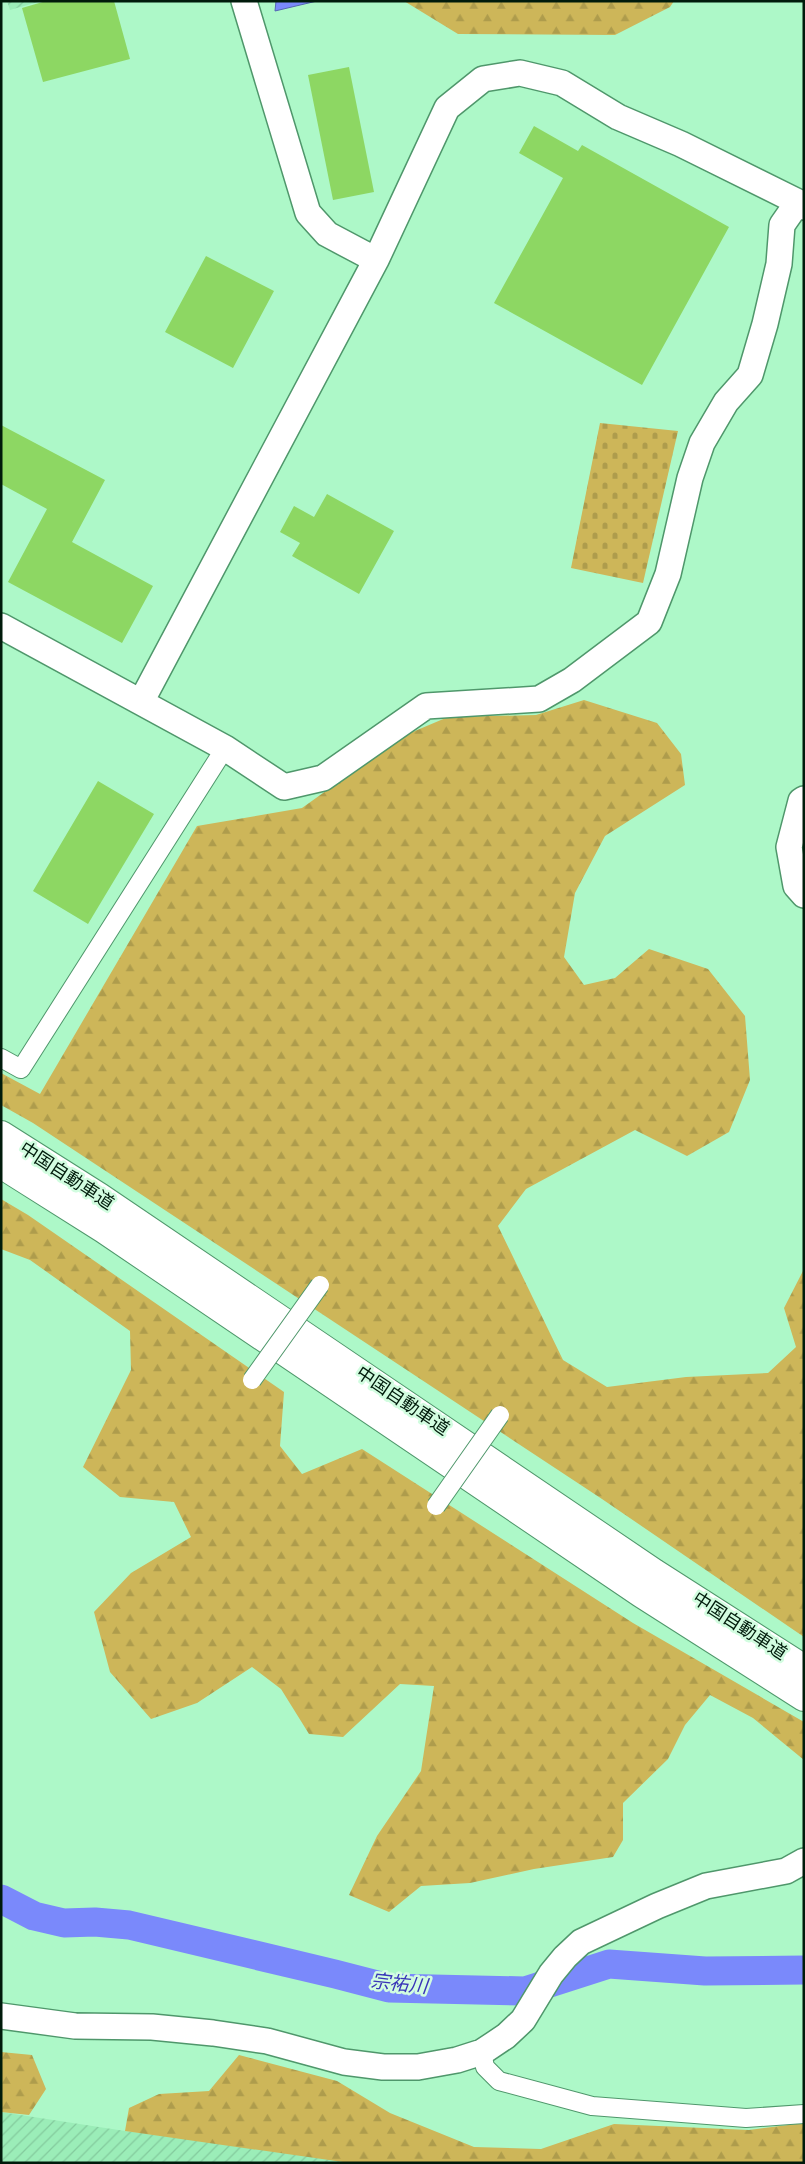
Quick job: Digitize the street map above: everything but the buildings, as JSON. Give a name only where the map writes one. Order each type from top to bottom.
[{"type":"highway","name":"中国自動車道","points":[[1,1135],[107,1202],[654,1573],[804,1669]]},
{"type":"highway","name":"中国自動車道","points":[[1,1164],[104,1229],[641,1593],[804,1697]]},
{"type":"street","points":[[244,1],[308,214],[327,234],[376,260]]},
{"type":"street","points":[[1,626],[225,748],[284,787],[323,778],[426,706],[539,699],[572,680],[648,622],[668,574],[690,478],[702,443],[726,402],[750,375],[765,324],[779,264],[782,224],[802,202],[681,144],[618,117],[562,83],[520,73],[483,79],[447,108],[376,260],[141,702]]},
{"type":"street","points":[[1,1058],[21,1069],[225,748]]},
{"type":"street","points":[[804,799],[801,801],[789,847],[796,886],[804,895]]},
{"type":"street","points":[[252,1380],[320,1285]]},
{"type":"street","points":[[436,1506],[500,1415]]},
{"type":"street","points":[[1,2016],[74,2026],[152,2027],[213,2033],[267,2041],[344,2062],[383,2067],[418,2067],[457,2060],[482,2052],[506,2036],[518,2025],[538,1998],[551,1974],[581,1942],[706,1886],[786,1871],[804,1861]]},
{"type":"street","points":[[482,2052],[485,2067],[498,2081],[592,2106],[746,2118],[804,2114]]},
{"type":"shaded area","points":[[7,1],[41,1],[10,10]]},
{"type":"shaded area","points":[[1,2112],[125,2131],[379,2163],[1,2163]]},
{"type":"green space","points":[[404,1],[674,1],[670,7],[615,35],[458,34]]},
{"type":"green space","points":[[600,423],[678,431],[643,583],[571,568]]},
{"type":"green space","points":[[584,700],[657,723],[681,754],[685,785],[605,836],[575,893],[564,957],[584,985],[615,978],[649,949],[708,969],[745,1016],[750,1080],[729,1132],[687,1156],[635,1130],[526,1189],[498,1226],[563,1360],[607,1387],[686,1377],[768,1373],[796,1347],[784,1308],[804,1269],[804,1637],[602,1499],[33,1123],[1,1105],[1,1073],[40,1094],[197,826],[302,808],[403,736],[448,717],[536,715]]},
{"type":"green space","points":[[1,1199],[28,1215],[284,1392],[280,1446],[302,1474],[362,1449],[633,1623],[804,1722],[804,1760],[753,1718],[710,1695],[685,1725],[668,1759],[623,1803],[623,1840],[613,1857],[534,1869],[470,1883],[421,1886],[389,1912],[349,1895],[377,1836],[421,1771],[434,1686],[400,1684],[343,1737],[309,1734],[281,1689],[252,1667],[197,1703],[151,1719],[110,1672],[94,1612],[131,1573],[191,1537],[174,1502],[120,1497],[83,1467],[131,1370],[130,1331],[30,1260],[1,1249]]},
{"type":"green space","points":[[1,2052],[32,2055],[46,2089],[29,2115],[1,2112]]},
{"type":"green space","points":[[239,2055],[337,2081],[390,2113],[474,2147],[541,2149],[614,2124],[749,2130],[804,2123],[804,2163],[350,2163],[125,2131],[129,2108],[159,2094],[209,2091]]},
{"type":"water","points":[[276,1],[317,1],[275,11]]},
{"type":"waterway","name":"宗祐川","points":[[1,1899],[34,1916],[64,1923],[95,1922],[129,1925],[389,1988],[525,1991],[609,1964],[705,1971],[804,1970]]}]
